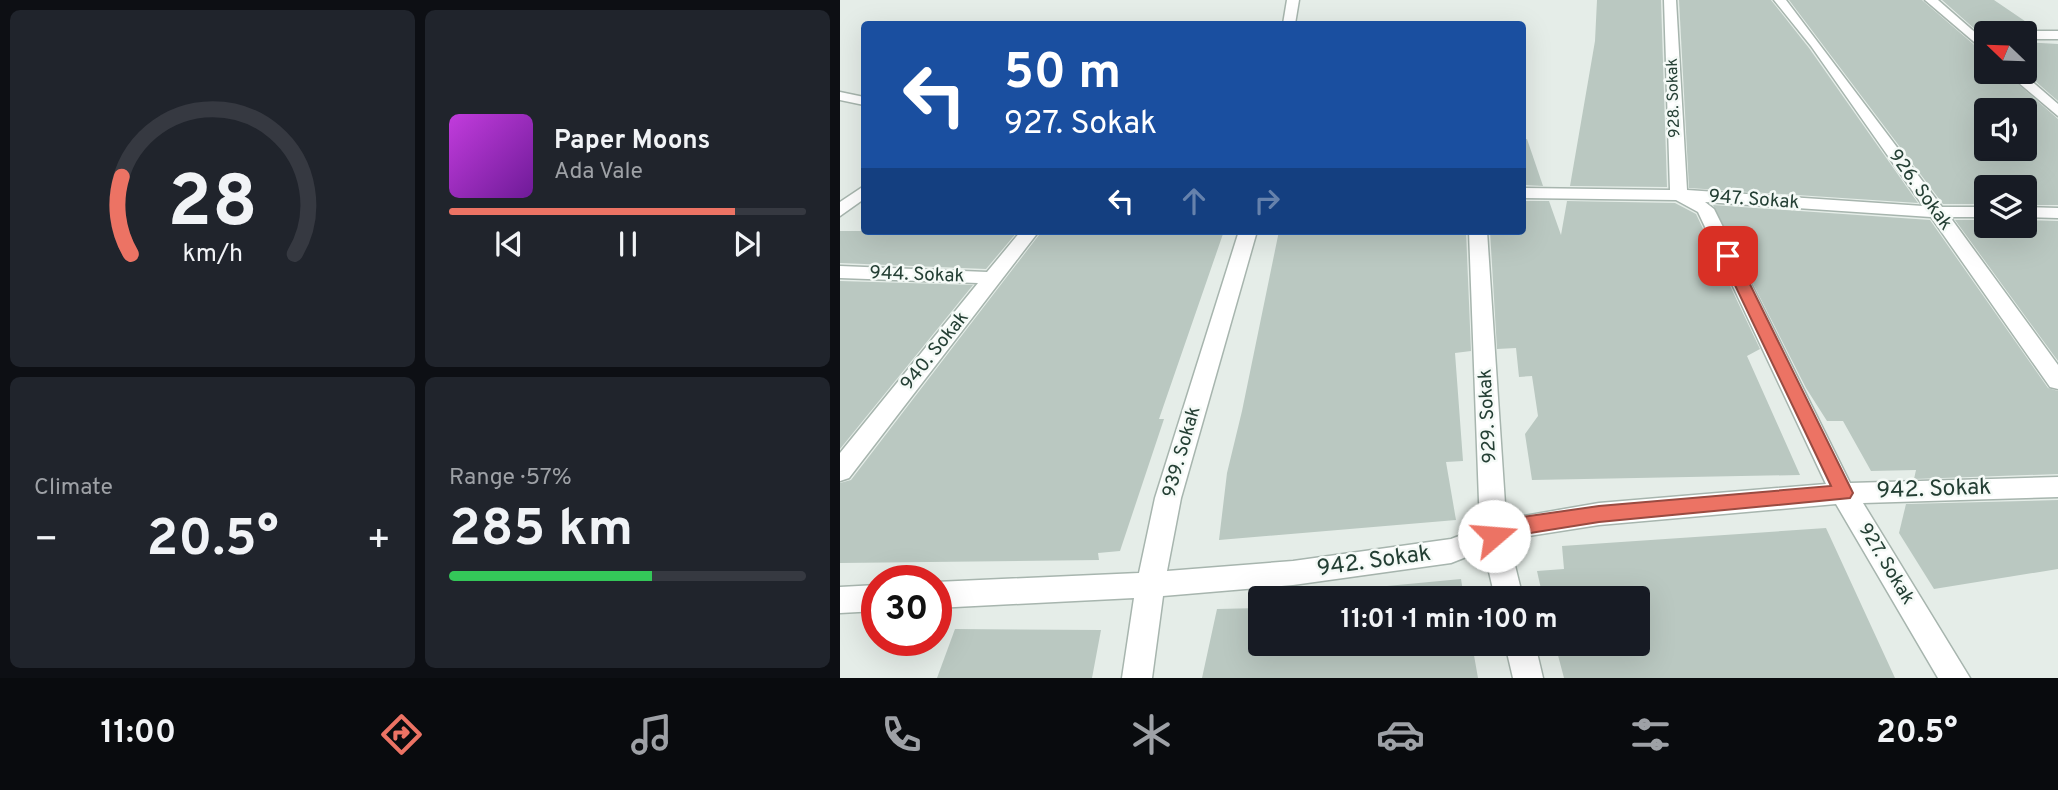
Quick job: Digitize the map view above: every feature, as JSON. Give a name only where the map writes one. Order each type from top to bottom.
[{"type":"street","points":[[1290,21],[1293,0]]},
{"type":"street","name":"928. Sokak","points":[[1671,0],[1679,195]]},
{"type":"street","name":"926. Sokak","points":[[1780,0],[1815,43],[2058,381]]},
{"type":"street","points":[[1931,0],[1972,35]]},
{"type":"street","points":[[2037,35],[2058,35]]},
{"type":"street","points":[[2026,84],[2058,112]]},
{"type":"street","points":[[840,96],[861,100]]},
{"type":"street","name":"947. Sokak","points":[[1526,193],[1679,195],[1936,212],[1974,212]]},
{"type":"street","points":[[840,211],[861,194]]},
{"type":"street","name":"927. Sokak","points":[[1679,195],[1706,209],[1843,493],[1955,678]]},
{"type":"street","points":[[2037,212],[2058,213]]},
{"type":"street","name":"940. Sokak","points":[[840,471],[1027,235]]},
{"type":"street","name":"939. Sokak","points":[[1137,678],[1150,584],[1168,498],[1247,235]]},
{"type":"street","name":"929. Sokak","points":[[1478,235],[1494,536],[1506,586]]},
{"type":"street","name":"944. Sokak","points":[[840,272],[994,278]]},
{"type":"street","name":"942. Sokak","points":[[952,594],[1150,584],[1293,573],[1438,553],[1515,527],[1599,514],[1843,493],[2058,486]]},
{"type":"street","points":[[841,602],[861,600]]},
{"type":"street","points":[[1523,656],[1528,678]]},
{"type":"building","points":[[1597,0],[1661,0],[1667,187],[1570,186],[1595,41]]},
{"type":"building","points":[[1679,0],[1771,0],[1809,48],[1918,203],[1689,188]]},
{"type":"building","points":[[1789,0],[1922,0],[1974,45],[1974,84],[2018,84],[2034,98],[1974,98],[1974,161],[2037,161],[2037,101],[2058,119],[2058,205],[2037,205],[2037,175],[1974,175],[1974,204],[1943,204]]},
{"type":"building","points":[[1942,0],[1994,0],[2025,21],[1974,21],[1974,28]]},
{"type":"building","points":[[2037,43],[2058,44],[2058,101],[2037,83]]},
{"type":"building","points":[[1527,139],[1543,186],[1526,185]]},
{"type":"building","points":[[1526,201],[1549,201],[1561,235],[1567,201],[1675,203],[1696,214],[1760,349],[1747,356],[1800,475],[1532,480],[1525,434],[1538,416],[1532,376],[1519,377],[1516,348],[1497,349],[1490,235],[1526,235]]},
{"type":"building","points":[[1713,205],[1930,220],[2048,388],[2058,391],[2058,474],[1914,479],[1916,470],[1871,471],[1843,421],[1827,421],[1806,388]]},
{"type":"building","points":[[1955,220],[1974,220],[1974,238],[2037,238],[2037,220],[2058,221],[2058,361]]},
{"type":"building","points":[[840,231],[861,231],[861,235],[1015,235],[986,269],[840,263]]},
{"type":"building","points":[[1039,235],[1223,235],[1159,419],[1164,419],[1120,551],[1098,553],[1099,560],[840,563],[840,483],[851,480]]},
{"type":"building","points":[[1278,235],[1466,235],[1471,351],[1455,353],[1463,461],[1446,462],[1456,520],[1219,540],[1227,473]]},
{"type":"building","points":[[840,281],[973,285],[840,449]]},
{"type":"building","points":[[2058,500],[2058,569],[1934,589],[1899,533],[1906,504]]},
{"type":"building","points":[[1826,528],[1895,678],[1564,678],[1558,656],[1650,656],[1650,586],[1540,586],[1537,571],[1564,569],[1562,546]]},
{"type":"building","points":[[1461,579],[1462,586],[1387,586]]},
{"type":"building","points":[[1248,608],[1248,656],[1474,656],[1478,678],[1202,678],[1217,609]]},
{"type":"building","points":[[955,629],[1101,630],[1092,678],[937,678],[945,656],[952,656]]},
{"type":"route","points":[[1494,536],[1515,527],[1599,514],[1843,493],[1728,256]]}]
